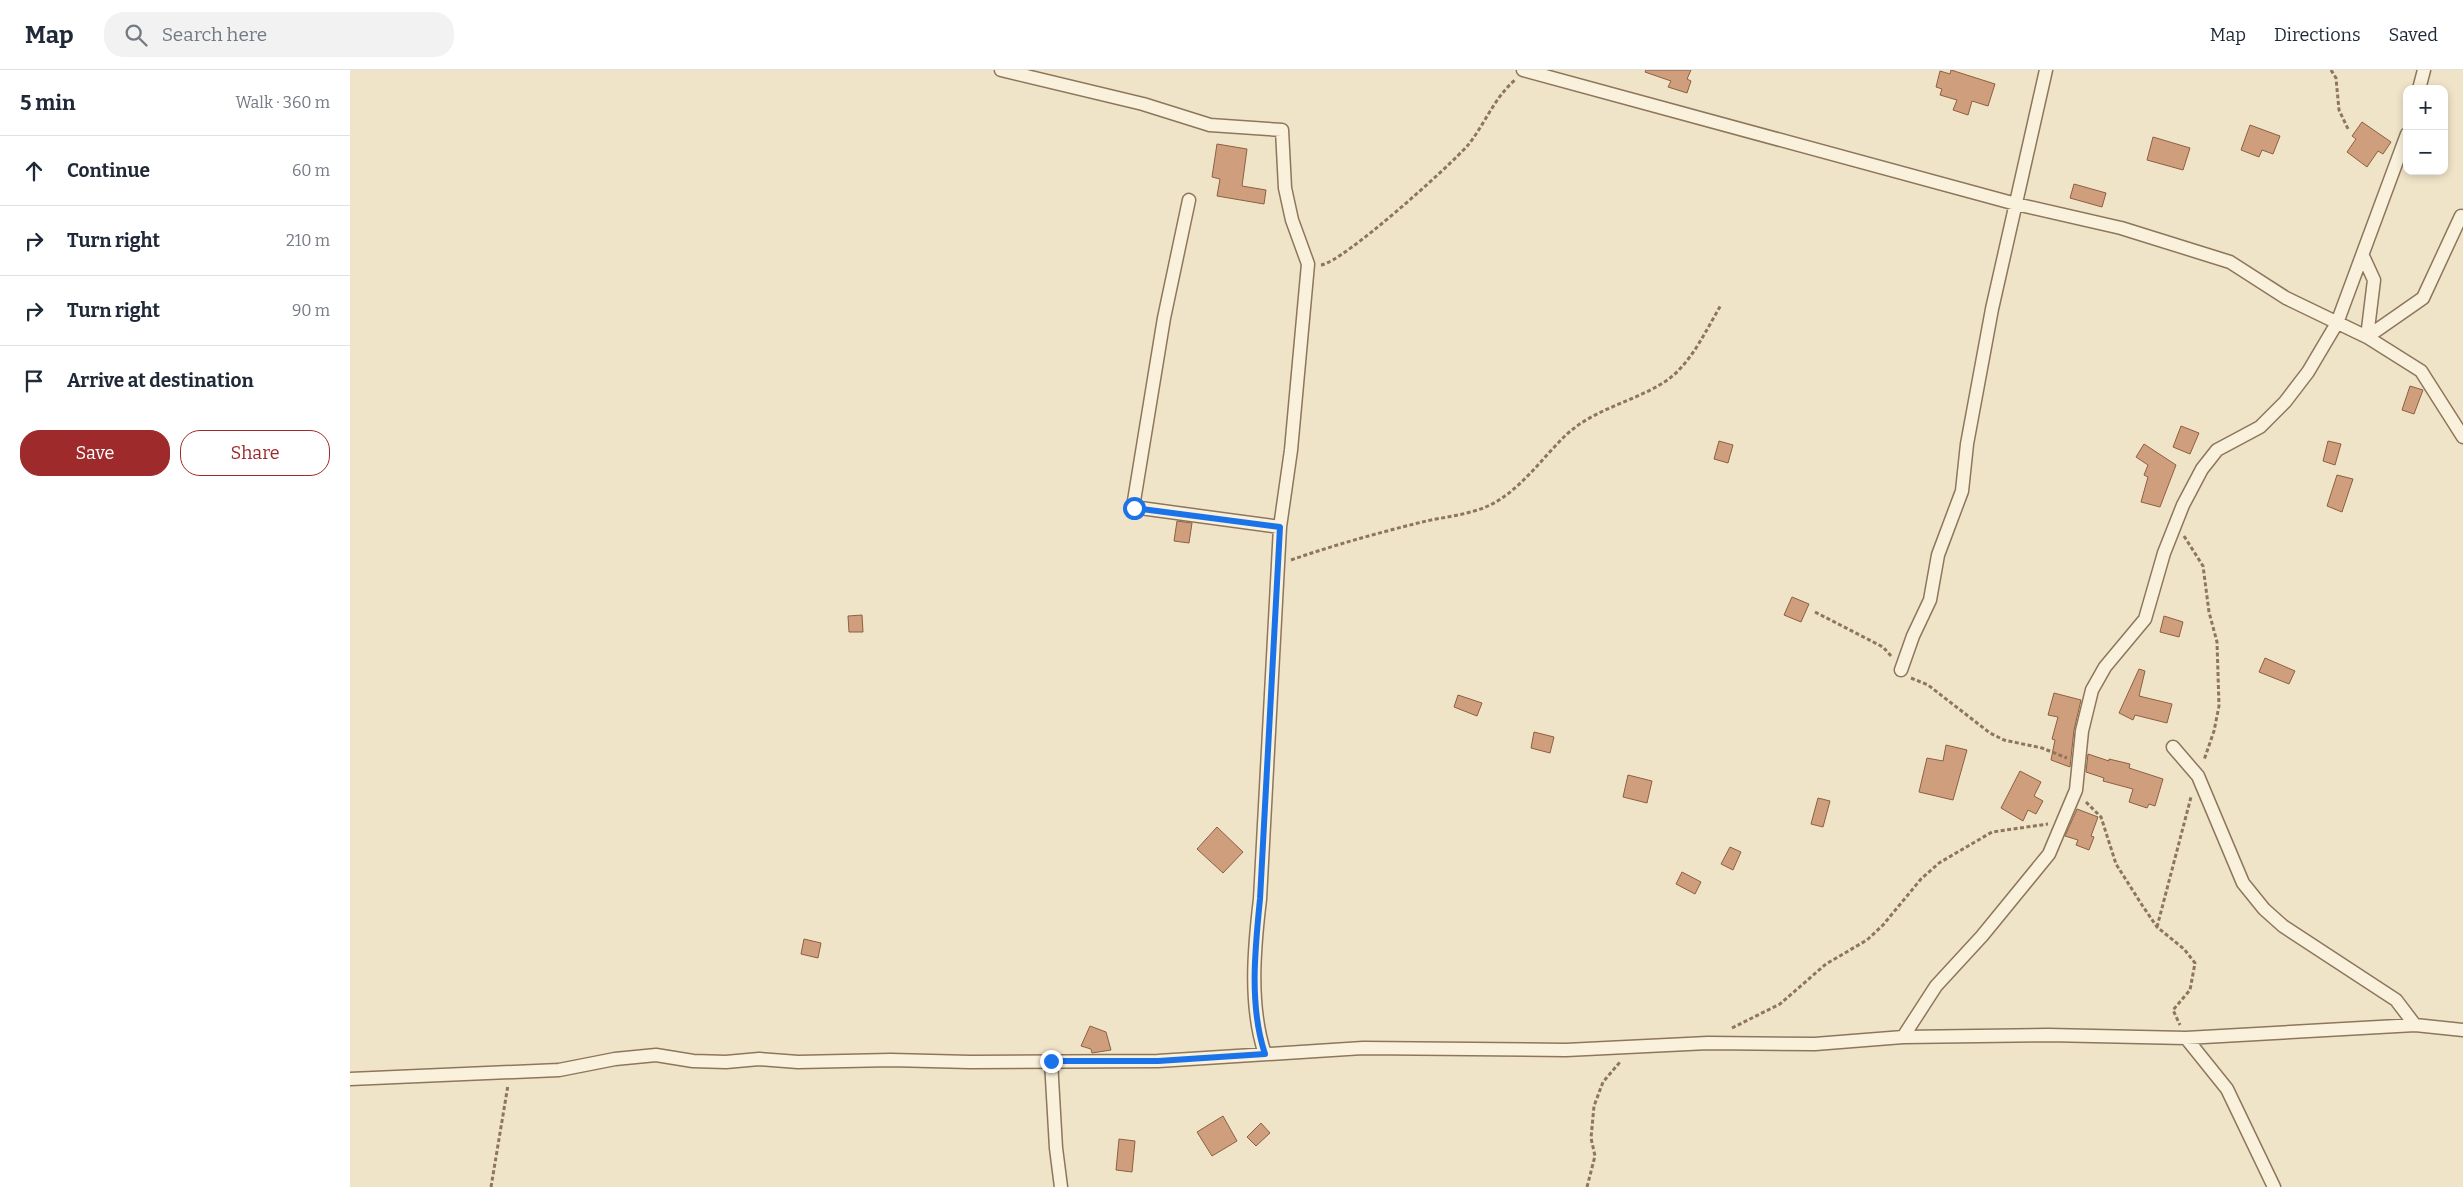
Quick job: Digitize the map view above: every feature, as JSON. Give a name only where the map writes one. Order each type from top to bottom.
[{"type":"street","points":[[1001,70],[1143,104],[1210,125],[1282,130],[1285,188],[1292,220],[1308,264],[1291,450],[1280,527],[1260,899],[1255,945],[1259,1034],[1265,1054]]},
{"type":"street","points":[[1901,670],[1913,636],[1930,600],[1938,555],[1962,492],[1972,415],[1992,309],[2046,70]]},
{"type":"street","points":[[2420,85],[2424,70]]},
{"type":"street","points":[[1527,71],[2016,204],[2121,228],[2230,262],[2286,298],[2367,336],[2421,371],[2463,437]]},
{"type":"street","points":[[1903,1036],[1936,986],[1982,936],[2049,854],[2076,790],[2077,762],[2092,690],[2106,667],[2145,619],[2164,552],[2202,469],[2217,450],[2260,427],[2285,402],[2308,372],[2337,323],[2403,145]]},
{"type":"street","points":[[1189,200],[1164,318],[1134,508],[1280,527]]},
{"type":"street","points":[[2367,336],[2423,298],[2461,216]]},
{"type":"street","points":[[2363,256],[2374,280],[2367,336]]},
{"type":"street","points":[[2174,747],[2198,776],[2243,883],[2264,909],[2283,926],[2396,1000],[2415,1024]]},
{"type":"street","points":[[350,1079],[450,1073],[559,1070],[615,1059],[656,1055],[726,1062],[759,1059],[798,1062],[891,1060],[970,1062],[1158,1061],[1363,1048],[1566,1050],[1708,1043],[1815,1044],[1903,1036],[2048,1034],[2186,1038],[2415,1024],[2463,1030]]},
{"type":"street","points":[[2186,1038],[2226,1089],[2274,1187]]},
{"type":"street","points":[[1051,1061],[1056,1148],[1061,1187]]},
{"type":"path","points":[[2331,70],[2336,78],[2338,110],[2349,131]]},
{"type":"path","points":[[1308,264],[1324,265],[1338,259],[1410,200],[1468,145],[1507,87],[1527,71]]},
{"type":"path","points":[[1279,565],[1381,532],[1474,511],[1500,500],[1566,434],[1607,407],[1650,390],[1673,375],[1688,358],[1721,305]]},
{"type":"path","points":[[2157,927],[2178,842],[2214,731],[2219,706],[2217,642],[2209,612],[2203,566],[2176,523]]},
{"type":"path","points":[[1815,612],[1884,647],[1906,676],[1928,685],[1990,733],[2004,740],[2042,748],[2077,762]]},
{"type":"path","points":[[2076,790],[2101,817],[2116,864],[2157,927],[2184,949],[2195,964],[2190,990],[2173,1010],[2186,1038]]},
{"type":"path","points":[[1708,1043],[1780,1004],[1826,964],[1867,940],[1883,925],[1921,879],[1939,863],[1992,832],[2062,821]]},
{"type":"path","points":[[1587,1187],[1595,1156],[1592,1138],[1594,1106],[1603,1082],[1617,1065],[1640,1046]]},
{"type":"path","points":[[491,1187],[510,1072]]},
{"type":"building","points":[[1646,70],[1691,70],[1687,79],[1691,81],[1687,93],[1668,87],[1671,81],[1645,72]]},
{"type":"building","points":[[1951,70],[1995,84],[1988,106],[1972,101],[1968,115],[1953,110],[1957,100],[1940,95],[1942,89],[1936,87],[1940,71],[1950,74]]},
{"type":"building","points":[[2362,122],[2391,142],[2383,154],[2378,151],[2367,167],[2347,152],[2356,139],[2352,136]]},
{"type":"building","points":[[2250,125],[2280,136],[2273,154],[2262,150],[2259,157],[2241,150]]},
{"type":"building","points":[[2153,137],[2190,148],[2183,170],[2147,160]]},
{"type":"building","points":[[1217,144],[1247,149],[1242,186],[1266,190],[1264,204],[1217,196],[1220,179],[1212,177]]},
{"type":"building","points":[[2074,184],[2106,193],[2102,207],[2070,198]]},
{"type":"building","points":[[2410,386],[2423,390],[2414,414],[2402,410]]},
{"type":"building","points":[[2181,426],[2199,433],[2190,454],[2173,447]]},
{"type":"building","points":[[1719,441],[1733,445],[1728,463],[1714,459]]},
{"type":"building","points":[[2328,441],[2341,444],[2335,465],[2323,461]]},
{"type":"building","points":[[2144,444],[2176,465],[2160,507],[2141,502],[2148,477],[2144,475],[2148,465],[2136,457]]},
{"type":"building","points":[[2337,475],[2353,479],[2342,512],[2327,506]]},
{"type":"building","points":[[1177,521],[1192,523],[1189,543],[1174,541]]},
{"type":"building","points":[[1792,597],[1809,604],[1801,622],[1784,615]]},
{"type":"building","points":[[862,615],[863,632],[849,632],[848,616]]},
{"type":"building","points":[[2164,616],[2183,622],[2179,637],[2160,632]]},
{"type":"building","points":[[2265,658],[2295,671],[2289,684],[2259,672]]},
{"type":"building","points":[[2139,669],[2145,671],[2139,696],[2172,704],[2167,723],[2135,715],[2133,720],[2119,713]]},
{"type":"building","points":[[2054,693],[2081,700],[2074,730],[2070,767],[2051,760],[2055,740],[2052,739],[2058,717],[2048,715]]},
{"type":"building","points":[[1458,695],[1482,703],[1477,716],[1454,707]]},
{"type":"building","points":[[1534,732],[1554,737],[1550,753],[1531,748]]},
{"type":"building","points":[[1946,745],[1967,750],[1953,800],[1919,792],[1927,758],[1943,761]]},
{"type":"building","points":[[2088,754],[2109,761],[2109,759],[2130,764],[2129,768],[2163,779],[2155,806],[2149,804],[2147,808],[2129,802],[2133,789],[2103,781],[2104,778],[2086,772]]},
{"type":"building","points":[[2020,771],[2041,782],[2034,796],[2043,801],[2036,814],[2028,810],[2023,821],[2001,808]]},
{"type":"building","points":[[1628,775],[1652,781],[1647,803],[1623,797]]},
{"type":"building","points":[[1818,798],[1830,801],[1823,827],[1811,824]]},
{"type":"building","points":[[2077,809],[2098,817],[2091,836],[2094,837],[2089,850],[2076,845],[2078,840],[2065,836]]},
{"type":"building","points":[[1217,827],[1243,852],[1223,873],[1197,849]]},
{"type":"building","points":[[1730,847],[1741,852],[1733,870],[1721,864]]},
{"type":"building","points":[[1682,872],[1701,882],[1695,894],[1676,884]]},
{"type":"building","points":[[804,939],[821,943],[818,958],[801,954]]},
{"type":"building","points":[[1090,1026],[1106,1032],[1111,1050],[1092,1053],[1091,1049],[1081,1046]]},
{"type":"building","points":[[1223,1116],[1237,1141],[1212,1156],[1197,1132]]},
{"type":"building","points":[[1261,1123],[1270,1133],[1256,1146],[1247,1137]]},
{"type":"building","points":[[1119,1139],[1135,1141],[1132,1172],[1116,1170]]},
{"type":"route","points":[[1051,1061],[1158,1061],[1265,1054],[1259,1034],[1256,1001],[1255,945],[1260,899],[1280,527],[1134,508]]}]
